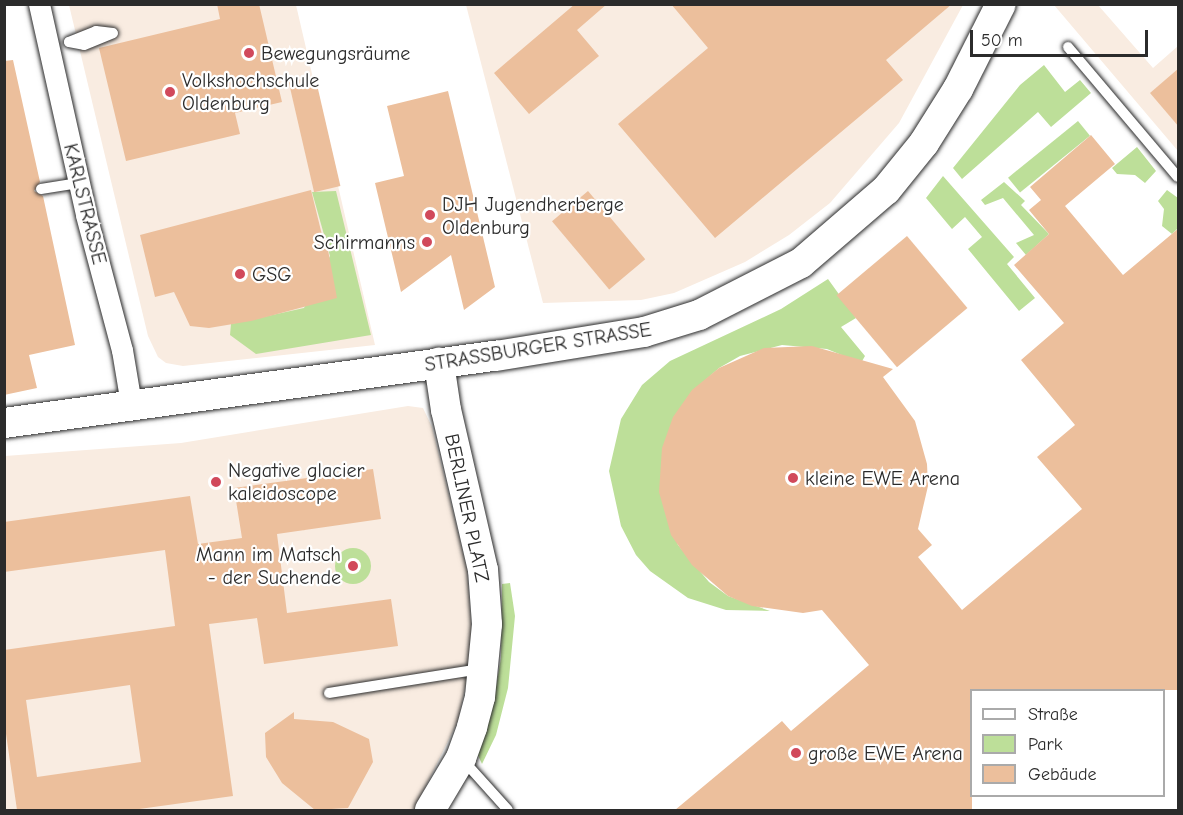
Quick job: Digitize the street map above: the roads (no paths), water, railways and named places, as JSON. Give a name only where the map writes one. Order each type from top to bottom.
[{"type":"street","name":"KARLSTRASSE","points":[[39,4],[79,183],[122,351],[131,404]]},
{"type":"street","name":"STRASSBURGER STRASSE","points":[[4,423],[439,363],[665,327],[737,299],[801,263],[886,190],[924,143],[958,89],[1001,4]]},
{"type":"street","name":"BERLINER PLATZ","points":[[430,810],[460,758],[480,697],[487,624],[483,570],[446,410],[439,363]]},
{"type":"lane","points":[[1068,47],[1179,177]]},
{"type":"lane","points":[[41,189],[79,183]]},
{"type":"lane","points":[[329,693],[484,668]]},
{"type":"lane","points":[[460,758],[508,810]]},
{"type":"place","name":"Bewegungsräume","points":[[249,53]]},
{"type":"place","name":"Volkshochschule Oldenburg","points":[[170,92]]},
{"type":"place","name":"DJH Jugendherberge Oldenburg","points":[[430,215]]},
{"type":"place","name":"Schirmanns","points":[[427,242]]},
{"type":"place","name":"GSG","points":[[240,274]]},
{"type":"place","name":"kleine EWE Arena","points":[[793,478]]},
{"type":"place","name":"Negative glacier kaleidoscope","points":[[216,482]]},
{"type":"place","name":"Mann im Matsch - der Suchende","points":[[353,566]]},
{"type":"place","name":"große EWE Arena","points":[[796,753]]}]
